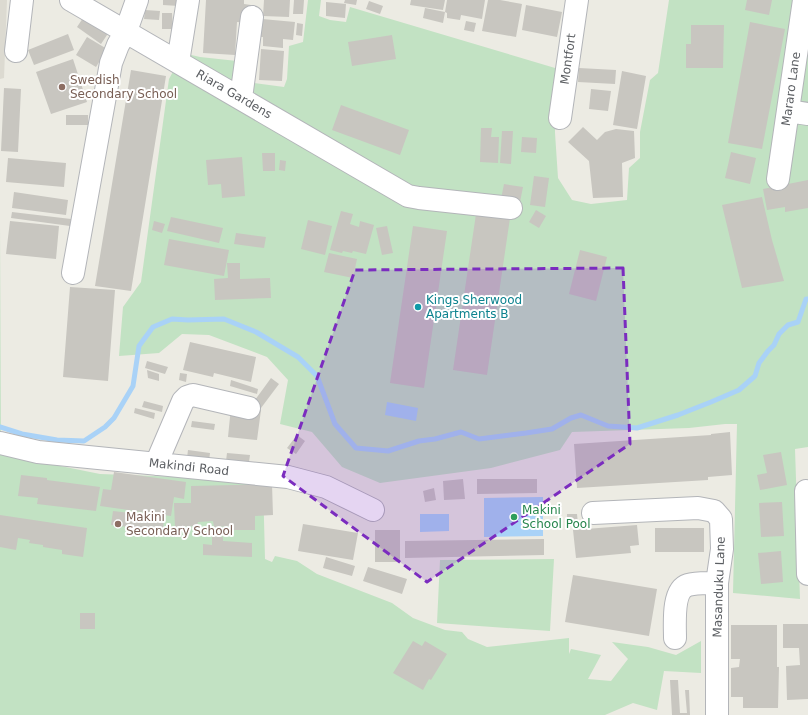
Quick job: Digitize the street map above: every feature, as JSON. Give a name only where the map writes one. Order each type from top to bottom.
[{"type":"street","points":[[16,51],[22,0]]},
{"type":"street","name":"Riara Gardens","points":[[71,0],[408,196],[511,208]]},
{"type":"street","points":[[73,273],[111,63],[118,45],[126,31],[137,0]]},
{"type":"street","points":[[178,62],[188,0]]},
{"type":"street","name":"Montfort","points":[[560,118],[577,0]]},
{"type":"street","name":"Mararo Lane","points":[[778,179],[798,113],[805,2]]},
{"type":"street","points":[[241,98],[252,17]]},
{"type":"street","points":[[156,464],[183,401],[187,397],[193,395],[249,408]]},
{"type":"street","name":"Makindi Road","points":[[0,443],[38,452],[288,477],[326,487],[372,510]]},
{"type":"street","points":[[806,491],[808,574]]},
{"type":"street","name":"Masanduku Lane","points":[[593,513],[698,508],[714,511],[721,519],[722,549],[717,583],[718,715]]},
{"type":"street","points":[[675,638],[675,607],[681,591],[687,585],[717,583]]},
{"type":"highlighted area","points":[[623,268],[630,444],[427,582],[283,476],[355,270]]},
{"type":"shaded area","points":[[0,0],[7,0],[4,78],[0,79]]},
{"type":"green space","points":[[308,0],[321,0],[319,16],[330,20],[346,22],[350,7],[555,68],[555,133],[558,178],[572,200],[591,204],[627,200],[629,168],[640,158],[640,132],[650,80],[658,73],[669,0],[808,0],[808,447],[795,449],[800,599],[733,593],[737,424],[689,428],[572,432],[560,450],[491,468],[380,483],[342,467],[312,432],[280,424],[288,380],[267,357],[209,335],[182,334],[159,353],[119,356],[123,307],[141,282],[169,79],[183,53],[200,57],[237,61],[254,83],[284,87],[287,79],[289,46],[303,42]]},
{"type":"green space","points":[[0,225],[1,454],[100,474],[263,480],[265,559],[272,562],[275,556],[297,561],[317,574],[392,603],[413,618],[445,630],[462,632],[468,639],[487,647],[569,638],[569,654],[571,649],[601,655],[588,679],[611,681],[628,659],[612,642],[648,647],[676,655],[701,641],[701,673],[664,671],[657,710],[633,703],[605,715],[0,715]]},
{"type":"green space","points":[[554,559],[550,631],[437,623],[440,560]]},
{"type":"water","points":[[387,402],[418,408],[416,421],[385,415]]},
{"type":"water","name":"Makini School Pool","points":[[543,497],[543,536],[484,537],[484,498]]},
{"type":"water","points":[[420,514],[449,514],[449,531],[420,532]]},
{"type":"building","points":[[163,0],[179,0],[179,6],[163,5]]},
{"type":"building","points":[[206,0],[244,0],[244,4],[251,5],[250,23],[237,22],[235,55],[203,53]]},
{"type":"building","points":[[264,0],[290,0],[289,17],[263,16]]},
{"type":"building","points":[[294,0],[304,0],[303,14],[293,14]]},
{"type":"building","points":[[345,0],[357,0],[356,5],[344,3]]},
{"type":"building","points":[[411,0],[445,0],[443,10],[410,5]]},
{"type":"building","points":[[447,0],[485,0],[482,19],[461,15],[460,20],[447,18],[447,13],[445,12]]},
{"type":"building","points":[[488,0],[500,0],[522,4],[516,37],[482,31]]},
{"type":"building","points":[[747,0],[772,0],[769,15],[745,10]]},
{"type":"building","points":[[369,1],[383,6],[380,14],[366,9]]},
{"type":"building","points":[[326,2],[346,4],[345,18],[326,16]]},
{"type":"building","points":[[526,5],[562,12],[557,37],[522,30]]},
{"type":"building","points":[[425,8],[445,12],[443,23],[423,18]]},
{"type":"building","points":[[145,10],[160,11],[159,20],[144,19]]},
{"type":"building","points":[[162,13],[172,13],[173,29],[162,29]]},
{"type":"building","points":[[85,15],[109,32],[101,44],[77,27]]},
{"type":"building","points":[[262,19],[295,22],[293,40],[283,39],[283,48],[263,46],[263,37],[260,37]]},
{"type":"building","points":[[466,21],[476,23],[474,32],[464,30]]},
{"type":"building","points":[[750,22],[785,29],[762,149],[728,143]]},
{"type":"building","points":[[297,23],[303,24],[302,36],[296,35]]},
{"type":"building","points":[[691,25],[724,25],[723,68],[686,68],[686,44],[691,44]]},
{"type":"building","points":[[68,34],[74,50],[34,65],[28,50]]},
{"type":"building","points":[[392,35],[396,59],[352,66],[348,42]]},
{"type":"building","points":[[87,37],[107,49],[96,67],[76,55]]},
{"type":"building","points":[[261,49],[284,51],[282,81],[259,80]]},
{"type":"building","name":"Swedish Secondary School","points":[[73,59],[87,102],[51,114],[36,72]]},
{"type":"building","points":[[579,68],[616,70],[615,84],[578,82]]},
{"type":"building","points":[[131,70],[166,76],[131,291],[95,286]]},
{"type":"building","points":[[622,71],[646,76],[637,129],[613,125]]},
{"type":"building","points":[[4,88],[21,89],[18,152],[1,151]]},
{"type":"building","points":[[591,89],[611,91],[608,111],[589,109]]},
{"type":"building","points":[[341,105],[409,130],[400,155],[332,130]]},
{"type":"building","points":[[66,115],[88,115],[88,125],[66,125]]},
{"type":"building","points":[[583,127],[597,140],[605,132],[616,129],[634,131],[635,158],[622,163],[623,197],[593,198],[589,161],[568,142]]},
{"type":"building","points":[[481,128],[492,128],[491,137],[499,137],[498,163],[480,162]]},
{"type":"building","points":[[502,131],[513,131],[511,164],[500,163]]},
{"type":"building","points":[[522,137],[537,138],[536,153],[521,152]]},
{"type":"building","points":[[731,152],[756,158],[750,184],[725,178]]},
{"type":"building","points":[[262,153],[275,153],[275,171],[263,171]]},
{"type":"building","points":[[242,157],[245,196],[222,198],[221,184],[208,185],[206,160]]},
{"type":"building","points":[[8,158],[66,163],[64,187],[6,182]]},
{"type":"building","points":[[280,160],[286,161],[285,171],[279,170]]},
{"type":"building","points":[[534,176],[549,178],[545,207],[530,205]]},
{"type":"building","points":[[808,180],[808,208],[785,212],[785,207],[767,210],[763,189]]},
{"type":"building","points":[[504,184],[523,187],[520,202],[501,199]]},
{"type":"building","points":[[14,192],[68,200],[66,215],[12,208]]},
{"type":"building","points":[[762,197],[772,240],[784,281],[742,288],[722,205]]},
{"type":"building","points":[[536,210],[546,216],[539,228],[529,222]]},
{"type":"building","points":[[341,211],[353,214],[350,224],[359,227],[360,221],[374,225],[366,254],[353,251],[352,253],[343,251],[342,253],[330,250]]},
{"type":"building","points":[[12,212],[71,219],[70,226],[11,218]]},
{"type":"building","points":[[476,214],[510,218],[487,375],[453,370]]},
{"type":"building","points":[[171,217],[223,228],[219,243],[167,231]]},
{"type":"building","points":[[308,220],[332,226],[325,255],[301,249]]},
{"type":"building","points":[[10,221],[59,226],[56,259],[6,254]]},
{"type":"building","points":[[154,221],[165,224],[162,233],[152,230]]},
{"type":"building","points":[[387,226],[393,253],[382,255],[376,228]]},
{"type":"building","name":"Kings Sherwood Apartments B","points":[[413,226],[447,231],[424,388],[390,383]]},
{"type":"building","points":[[236,233],[266,237],[264,248],[234,244]]},
{"type":"building","points":[[169,239],[229,250],[224,276],[164,265]]},
{"type":"building","points":[[580,250],[607,257],[596,301],[569,294]]},
{"type":"building","points":[[329,253],[357,259],[353,278],[324,272]]},
{"type":"building","points":[[227,263],[240,263],[240,279],[270,278],[271,298],[215,300],[214,279],[228,278]]},
{"type":"building","points":[[70,287],[115,290],[108,381],[63,377]]},
{"type":"building","points":[[190,342],[256,357],[251,382],[214,373],[213,377],[183,370]]},
{"type":"building","points":[[147,361],[168,367],[165,374],[145,368]]},
{"type":"building","points":[[147,370],[159,374],[159,381],[148,378]]},
{"type":"building","points":[[180,373],[187,374],[186,382],[179,380]]},
{"type":"building","points":[[271,378],[279,384],[261,408],[255,400]]},
{"type":"building","points":[[231,380],[258,389],[257,394],[230,386]]},
{"type":"building","points":[[144,401],[163,406],[162,412],[142,407]]},
{"type":"building","points":[[231,407],[261,410],[257,440],[228,437]]},
{"type":"building","points":[[135,408],[155,413],[154,419],[134,413]]},
{"type":"building","points":[[192,421],[215,424],[214,430],[191,427]]},
{"type":"building","points":[[730,432],[732,475],[708,477],[708,480],[577,488],[574,444],[711,435]]},
{"type":"building","points":[[297,435],[305,441],[296,454],[287,448]]},
{"type":"building","points":[[188,450],[210,453],[209,461],[187,458]]},
{"type":"building","points":[[781,452],[787,485],[760,490],[757,475],[767,473],[763,455]]},
{"type":"building","points":[[227,453],[250,455],[249,462],[226,461]]},
{"type":"building","points":[[114,472],[186,482],[184,499],[174,497],[171,516],[100,506],[103,489],[111,490]]},
{"type":"building","points":[[21,475],[100,487],[96,511],[37,504],[38,498],[18,496]]},
{"type":"building","points":[[463,479],[465,499],[444,500],[443,481]]},
{"type":"building","points":[[477,479],[537,479],[537,493],[477,494]]},
{"type":"building","points":[[272,484],[273,515],[255,516],[255,530],[232,530],[232,526],[214,527],[213,521],[198,522],[197,526],[175,527],[174,503],[191,503],[191,486]]},
{"type":"building","points":[[434,488],[436,500],[425,502],[423,491]]},
{"type":"building","points":[[782,502],[784,536],[761,537],[759,503]]},
{"type":"building","points":[[113,511],[164,517],[163,531],[111,525]]},
{"type":"building","points":[[567,514],[577,514],[578,524],[567,524]]},
{"type":"building","points":[[0,515],[87,528],[83,557],[62,554],[62,550],[43,547],[43,545],[29,543],[30,540],[18,538],[16,550],[0,547]]},
{"type":"building","points":[[303,524],[358,533],[353,560],[298,551]]},
{"type":"building","points":[[637,525],[639,545],[630,546],[631,553],[576,558],[573,530]]},
{"type":"building","points":[[655,528],[704,528],[704,552],[655,552]]},
{"type":"building","points":[[375,530],[400,530],[400,562],[375,562]]},
{"type":"building","points":[[212,536],[223,537],[223,541],[252,543],[252,557],[203,555],[203,544],[212,545]]},
{"type":"building","points":[[544,539],[544,555],[405,558],[405,541]]},
{"type":"building","points":[[781,551],[783,582],[761,584],[758,553]]},
{"type":"building","points":[[326,557],[355,566],[352,576],[323,568]]},
{"type":"building","points":[[368,567],[407,579],[402,594],[363,581]]},
{"type":"building","points":[[573,575],[657,589],[649,636],[565,622]]},
{"type":"building","points":[[80,613],[95,613],[95,629],[80,629]]},
{"type":"building","points":[[783,624],[808,624],[808,699],[787,700],[786,666],[800,665],[799,648],[783,648]]},
{"type":"building","points":[[731,625],[777,625],[777,667],[779,667],[778,708],[743,708],[743,697],[731,697],[731,668],[739,667],[740,659],[731,659]]},
{"type":"building","points":[[413,641],[422,646],[425,641],[447,654],[423,690],[393,673]]},
{"type":"building","points":[[670,680],[678,680],[680,713],[687,713],[685,690],[689,690],[690,715],[672,715]]},
{"type":"waterway","points":[[0,427],[22,434],[57,440],[84,441],[105,427],[114,418],[133,386],[139,346],[153,327],[172,319],[224,319],[256,332],[298,357],[317,376],[335,424],[356,448],[388,451],[419,441],[435,439],[461,432],[479,439],[526,433],[552,429],[571,418],[581,415],[608,426],[637,428],[678,415],[739,390],[755,376],[759,363],[774,345],[779,334],[788,325],[798,322],[806,299],[808,299]]},
{"type":"place","name":"Swedish Secondary School","points":[[62,87]]},
{"type":"place","name":"Kings Sherwood Apartments B","points":[[418,307]]},
{"type":"place","name":"Makini School Pool","points":[[514,517]]},
{"type":"place","name":"Makini Secondary School","points":[[118,524]]}]
